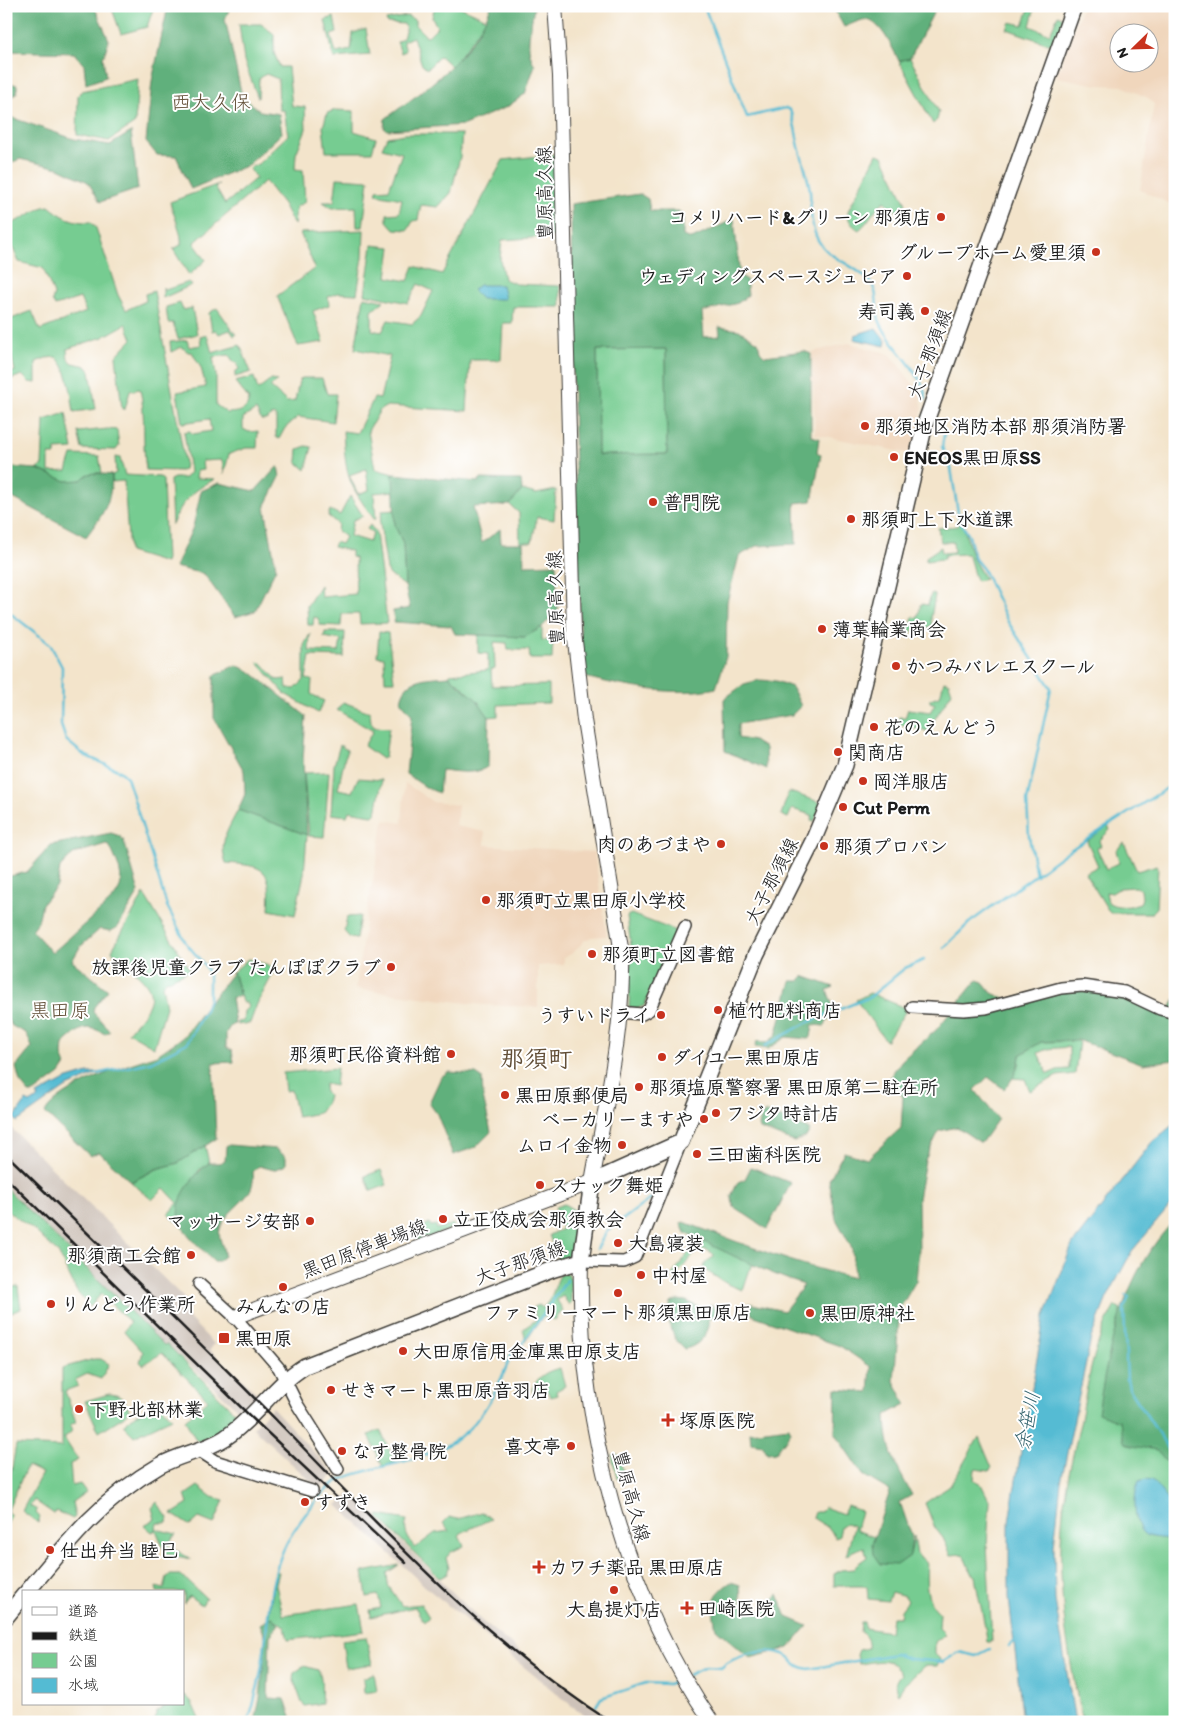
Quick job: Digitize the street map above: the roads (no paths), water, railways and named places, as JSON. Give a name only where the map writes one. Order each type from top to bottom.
[{"type":"main road","name":"豊原高久線","points":[[555,6],[560,76],[574,632],[584,720],[622,954],[619,1012],[592,1182]]},
{"type":"main road","name":"大子那須線","points":[[681,1142],[756,955],[814,840],[846,765],[925,424],[1074,6]]},
{"type":"main road","points":[[592,1182],[681,1142]]},
{"type":"main road","name":"大子那須線","points":[[29,1590],[93,1514],[113,1497],[164,1463],[217,1442],[233,1432],[285,1380],[314,1362],[554,1269],[581,1261],[592,1182]]},
{"type":"main road","name":"黒田原停車場線","points":[[235,1317],[592,1182]]},
{"type":"main road","name":"豊原高久線","points":[[581,1261],[580,1298],[584,1345],[595,1424],[612,1505],[627,1553],[651,1611],[683,1675],[712,1722]]},
{"type":"main road","points":[[6,1617],[22,1597]]},
{"type":"street","points":[[619,1012],[642,1014],[649,1010],[685,927]]},
{"type":"street","points":[[912,1006],[964,1010],[986,1008],[1061,988],[1082,986],[1124,992],[1160,1009],[1175,1013]]},
{"type":"street","points":[[581,1261],[624,1262],[635,1257],[681,1142]]},
{"type":"street","points":[[200,1284],[235,1317],[279,1368],[297,1404],[338,1469]]},
{"type":"street","points":[[198,1450],[215,1461],[312,1491]]},
{"type":"water","points":[[479,285],[502,285],[505,299],[481,299],[473,290]]},
{"type":"water","points":[[876,328],[886,341],[885,346],[854,339],[855,335]]},
{"type":"water","points":[[88,1073],[99,1073],[65,1088],[17,1122],[14,1118],[26,1101],[30,1103],[38,1098],[37,1095],[65,1080]]},
{"type":"water","name":"余笹川","points":[[1175,1123],[1175,1200],[1132,1251],[1107,1298],[1091,1338],[1061,1482],[1054,1546],[1055,1600],[1075,1722],[1023,1722],[1009,1598],[1009,1521],[1044,1318],[1072,1245],[1152,1142]]},
{"type":"water","points":[[1152,1480],[1175,1508],[1175,1541],[1147,1536],[1140,1530],[1136,1516],[1135,1501],[1139,1481]]},
{"type":"waterway","points":[[704,6],[747,117],[786,108],[790,110],[808,180],[812,220],[816,236],[827,251],[857,270],[873,286],[880,322],[891,341],[919,378],[926,399]]},
{"type":"waterway","points":[[944,434],[942,447],[950,462],[959,519],[969,536],[975,559],[983,569],[1008,622],[1051,688],[1027,801],[1029,836],[1036,875]]},
{"type":"waterway","points":[[6,610],[50,644],[62,667],[61,725],[66,740],[84,755],[120,771],[127,777],[167,906],[186,943],[206,967],[209,974],[209,999],[187,1043],[151,1062],[96,1074]]},
{"type":"waterway","points":[[944,948],[969,923],[1067,852],[1175,783]]},
{"type":"waterway","points":[[765,1046],[806,1023],[870,997],[905,968],[924,960]]},
{"type":"waterway","points":[[752,1063],[757,1054]]},
{"type":"waterway","points":[[597,1249],[606,1232],[653,1197]]},
{"type":"waterway","points":[[247,1722],[253,1708],[261,1673],[271,1590],[276,1570],[283,1551],[302,1518],[329,1488],[342,1479],[430,1453],[444,1447],[467,1431],[491,1399],[513,1350],[520,1347],[567,1280]]},
{"type":"waterway","points":[[1125,1295],[1129,1297],[1124,1308],[1129,1388],[1175,1459]]},
{"type":"waterway","points":[[1009,1646],[1015,1640]]},
{"type":"waterway","points":[[688,1675],[705,1667],[721,1668],[741,1656],[759,1652],[783,1654],[798,1665],[809,1669],[895,1654],[910,1659],[943,1662],[959,1652],[976,1656],[990,1649]]},
{"type":"waterway","points":[[596,1706],[601,1698],[646,1683],[668,1684],[679,1680]]},
{"type":"railway","points":[[6,1154],[111,1255],[438,1584],[521,1657],[565,1691],[611,1722]]},
{"type":"railway","points":[[6,1178],[250,1416],[406,1563]]},
{"type":"place","name":"コメリハード&グリーン 那須店","points":[[941,217]]},
{"type":"place","name":"グループホーム愛里須","points":[[1096,252]]},
{"type":"place","name":"ウェディングスペースジュピア","points":[[907,276]]},
{"type":"place","name":"寿司義","points":[[925,311]]},
{"type":"place","name":"那須地区消防本部 那須消防署","points":[[865,426]]},
{"type":"place","name":"ENEOS黒田原SS","points":[[894,457]]},
{"type":"place","name":"普門院","points":[[653,502]]},
{"type":"place","name":"那須町上下水道課","points":[[851,519]]},
{"type":"place","name":"薄葉輪業商会","points":[[822,629]]},
{"type":"place","name":"かつみバレエスクール","points":[[896,666]]},
{"type":"place","name":"花のえんどう","points":[[874,727]]},
{"type":"place","name":"関商店","points":[[838,752]]},
{"type":"place","name":"岡洋服店","points":[[863,781]]},
{"type":"place","name":"Cut Perm","points":[[843,807]]},
{"type":"place","name":"肉のあづまや","points":[[721,844]]},
{"type":"place","name":"那須プロパン","points":[[824,846]]},
{"type":"place","name":"那須町立黒田原小学校","points":[[486,900]]},
{"type":"place","name":"那須町立図書館","points":[[592,954]]},
{"type":"place","name":"放課後児童クラブ たんぽぽクラブ","points":[[391,967]]},
{"type":"place","name":"植竹肥料商店","points":[[718,1010]]},
{"type":"place","name":"うすいドライ","points":[[661,1015]]},
{"type":"place","name":"那須町民俗資料館","points":[[451,1054]]},
{"type":"place","name":"ダイユー黒田原店","points":[[662,1057]]},
{"type":"place","name":"那須塩原警察署 黒田原第二駐在所","points":[[639,1087]]},
{"type":"place","name":"黒田原郵便局","points":[[505,1095]]},
{"type":"place","name":"フジタ時計店","points":[[716,1113]]},
{"type":"place","name":"ベーカリーますや","points":[[704,1119]]},
{"type":"place","name":"ムロイ金物","points":[[622,1145]]},
{"type":"place","name":"三田歯科医院","points":[[697,1154]]},
{"type":"place","name":"スナック舞姫","points":[[540,1185]]},
{"type":"place","name":"立正佼成会那須教会","points":[[443,1219]]},
{"type":"place","name":"マッサージ安部","points":[[310,1221]]},
{"type":"place","name":"大島寝装","points":[[618,1243]]},
{"type":"place","name":"那須商工会館","points":[[191,1255]]},
{"type":"place","name":"中村屋","points":[[641,1275]]},
{"type":"place","name":"みんなの店","points":[[283,1287]]},
{"type":"place","name":"ファミリーマート那須黒田原店","points":[[618,1293]]},
{"type":"place","name":"りんどう作業所","points":[[51,1304]]},
{"type":"place","name":"黒田原神社","points":[[810,1313]]},
{"type":"place","name":"黒田原","points":[[224,1338]]},
{"type":"place","name":"大田原信用金庫黒田原支店","points":[[403,1351]]},
{"type":"place","name":"せきマート黒田原音羽店","points":[[331,1390]]},
{"type":"place","name":"下野北部林業","points":[[79,1409]]},
{"type":"place","name":"塚原医院","points":[[668,1420]]},
{"type":"place","name":"喜文亭","points":[[571,1446]]},
{"type":"place","name":"なす整骨院","points":[[342,1451]]},
{"type":"place","name":"すずき","points":[[305,1502]]},
{"type":"place","name":"仕出弁当 睦巳","points":[[50,1550]]},
{"type":"place","name":"カワチ薬品 黒田原店","points":[[539,1567]]},
{"type":"place","name":"大島提灯店","points":[[614,1590]]},
{"type":"place","name":"田崎医院","points":[[687,1608]]},
{"type":"district","name":"西大久保","points":[[211,102]]},
{"type":"district","name":"黒田原","points":[[60,1010]]},
{"type":"district","name":"那須町","points":[[536,1059]]}]
